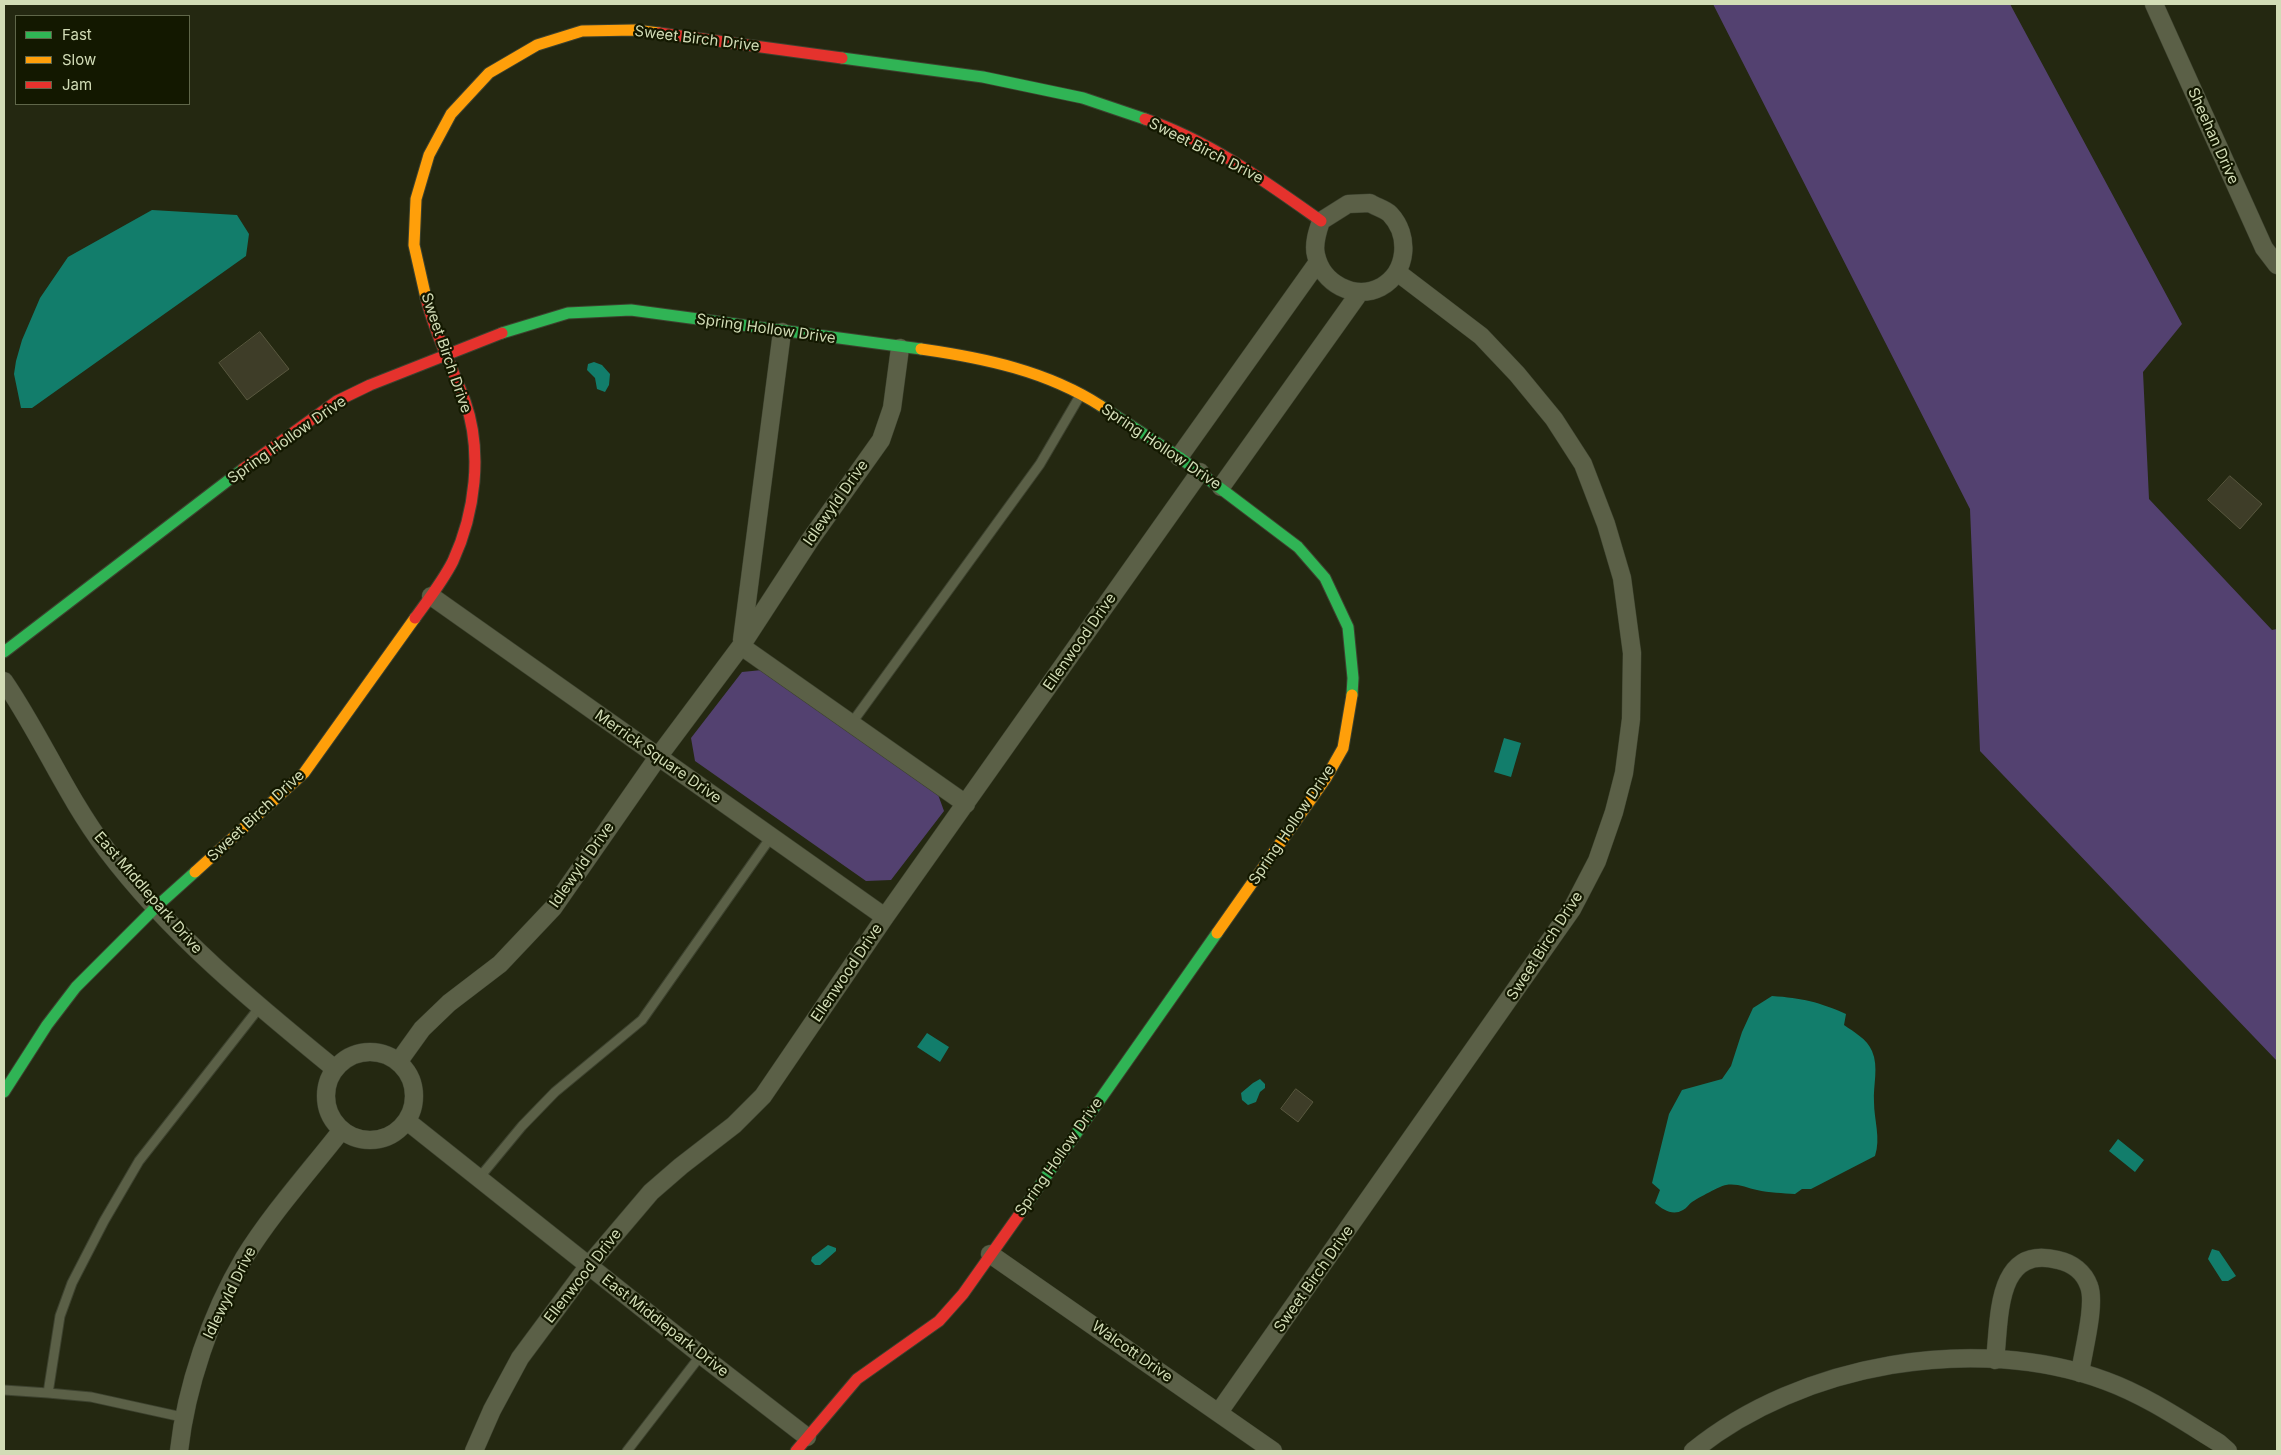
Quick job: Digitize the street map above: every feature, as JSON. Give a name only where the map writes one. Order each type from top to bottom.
[{"type":"street","name":"Sheehan Drive","points":[[2154,4],[2264,248],[2277,265]]},
{"type":"street","name":"Sweet Birch Drive","points":[[4,1092],[47,1025],[76,987],[156,907],[304,773],[431,596],[452,562],[463,536],[473,496],[475,448],[466,404],[427,302],[414,245],[416,199],[429,155],[451,114],[489,73],[537,45],[582,31],[635,30],[983,77],[1083,98],[1163,125],[1250,170],[1321,221]]},
{"type":"street","points":[[1370,203],[1389,213],[1402,231],[1405,252],[1397,272],[1381,287],[1360,292],[1339,287],[1323,273],[1315,253],[1321,221],[1348,204],[1370,203]]},
{"type":"street","points":[[1179,457],[1318,262]]},
{"type":"street","name":"Sweet Birch Drive","points":[[1219,1412],[1572,909],[1597,861],[1614,812],[1624,773],[1631,719],[1632,653],[1624,587],[1606,524],[1584,464],[1554,419],[1517,374],[1481,336],[1397,272]]},
{"type":"street","points":[[1221,487],[1360,292]]},
{"type":"street","name":"Spring Hollow Drive","points":[[4,652],[330,406],[370,385],[446,354],[501,333],[568,313],[631,310],[962,355],[1032,372],[1081,393],[1179,457],[1298,547],[1325,578],[1348,627],[1354,678],[1350,714],[1343,748],[1321,786],[963,1294],[939,1321],[857,1380],[806,1436],[796,1451]]},
{"type":"street","name":"Idlewyld Drive","points":[[741,646],[782,332]]},
{"type":"street","name":"Idlewyld Drive","points":[[399,1061],[422,1028],[449,1003],[500,964],[553,908],[658,757],[741,646],[810,540],[881,440],[892,408],[900,348]]},
{"type":"street","name":"Ellenwood Drive","points":[[474,1451],[492,1410],[520,1358],[589,1265],[651,1192],[680,1166],[734,1125],[763,1096],[885,918],[1200,472]]},
{"type":"street","name":"Merrick Square Drive","points":[[431,596],[885,918]]},
{"type":"street","points":[[741,646],[966,804]]},
{"type":"street","name":"East Middlepark Drive","points":[[4,681],[18,701],[64,784],[106,849],[189,944],[260,1008],[335,1069]]},
{"type":"street","points":[[358,1052],[380,1052],[399,1061],[412,1079],[415,1100],[407,1121],[391,1135],[370,1141],[349,1136],[341,1131],[330,1118],[325,1101],[328,1080],[339,1062],[358,1052]]},
{"type":"street","name":"East Middlepark Drive","points":[[407,1121],[806,1436]]},
{"type":"street","name":"Idlewyld Drive","points":[[178,1451],[182,1417],[199,1359],[218,1311],[244,1259],[277,1212],[341,1131]]},
{"type":"street","name":"Walcott Drive","points":[[990,1254],[1273,1451]]},
{"type":"street","points":[[1995,1360],[2004,1288],[2010,1274],[2019,1264],[2032,1258],[2051,1258],[2069,1263],[2081,1272],[2089,1285],[2092,1302],[2080,1373]]},
{"type":"street","points":[[1693,1451],[1741,1417],[1786,1395],[1828,1381],[1882,1367],[1926,1361],[2015,1360],[2080,1373],[2133,1392],[2219,1443],[2228,1451]]},
{"type":"lane","points":[[851,724],[1040,464],[1081,393]]},
{"type":"lane","points":[[479,1178],[522,1126],[555,1092],[642,1020],[771,837]]},
{"type":"lane","points":[[48,1393],[60,1316],[72,1283],[104,1221],[139,1161],[260,1008]]},
{"type":"lane","points":[[627,1451],[701,1355]]},
{"type":"lane","points":[[4,1390],[91,1397],[182,1417]]},
{"type":"shaded area","points":[[1713,4],[2010,4],[2182,324],[2143,372],[2149,499],[2272,630],[2277,629],[2277,1061],[1980,751],[1970,509]]},
{"type":"shaded area","points":[[762,670],[936,789],[944,811],[891,880],[866,881],[695,761],[691,738],[742,672]]},
{"type":"water","points":[[152,210],[237,215],[249,234],[246,256],[32,408],[21,408],[14,374],[16,361],[22,340],[40,298],[68,257]]},
{"type":"water","points":[[594,362],[602,365],[610,374],[609,385],[605,392],[597,389],[595,378],[587,370],[588,364]]},
{"type":"water","points":[[1504,738],[1521,743],[1511,777],[1494,772]]},
{"type":"water","points":[[1772,996],[1810,1001],[1846,1014],[1844,1025],[1860,1036],[1870,1047],[1875,1063],[1874,1102],[1877,1149],[1875,1156],[1811,1189],[1802,1189],[1795,1194],[1766,1192],[1738,1185],[1726,1185],[1699,1198],[1679,1212],[1665,1210],[1655,1203],[1660,1190],[1652,1183],[1669,1114],[1682,1090],[1722,1079],[1731,1066],[1742,1032],[1753,1008]]},
{"type":"water","points":[[927,1033],[949,1047],[940,1062],[917,1047]]},
{"type":"water","points":[[1260,1079],[1265,1084],[1265,1088],[1260,1092],[1256,1102],[1248,1105],[1242,1100],[1241,1093]]},
{"type":"water","points":[[2118,1139],[2144,1160],[2135,1172],[2109,1151]]},
{"type":"water","points":[[828,1245],[836,1248],[836,1251],[820,1265],[815,1265],[811,1261],[812,1257]]},
{"type":"water","points":[[2212,1249],[2219,1251],[2236,1276],[2228,1281],[2222,1281],[2208,1259]]},
{"type":"building","points":[[260,332],[289,369],[247,400],[219,363]]},
{"type":"building","points":[[2230,476],[2262,504],[2240,529],[2208,500]]},
{"type":"building","points":[[1296,1089],[1313,1102],[1298,1122],[1281,1109]]},
{"type":"traffic: fast","points":[[842,58],[983,77],[1083,98],[1145,119]]},
{"type":"traffic: fast","points":[[502,333],[568,313],[631,310],[921,349]]},
{"type":"traffic: fast","points":[[1101,406],[1179,457],[1298,547],[1325,578],[1348,627],[1353,678],[1352,695]]},
{"type":"traffic: fast","points":[[4,652],[243,469]]},
{"type":"traffic: fast","points":[[4,1092],[47,1025],[76,987],[156,907],[195,872]]},
{"type":"traffic: fast","points":[[1026,1205],[1217,933]]},
{"type":"traffic: slow","points":[[426,298],[414,245],[416,199],[429,155],[451,114],[489,73],[537,45],[582,31],[635,30],[659,33]]},
{"type":"traffic: slow","points":[[921,349],[991,362],[1037,375],[1080,394],[1101,406]]},
{"type":"traffic: slow","points":[[195,872],[304,773],[415,618]]},
{"type":"traffic: slow","points":[[1217,933],[1326,778],[1343,748],[1352,695]]},
{"type":"traffic: jam","points":[[659,33],[842,58]]},
{"type":"traffic: jam","points":[[1145,119],[1169,128],[1215,151],[1258,177],[1321,221]]},
{"type":"traffic: jam","points":[[415,618],[445,576],[461,542],[471,503],[475,461],[471,421],[465,401],[429,311],[426,298]]},
{"type":"traffic: jam","points":[[243,469],[337,401],[370,385],[502,333]]},
{"type":"traffic: jam","points":[[796,1451],[857,1379],[939,1321],[963,1294],[1026,1205]]}]
